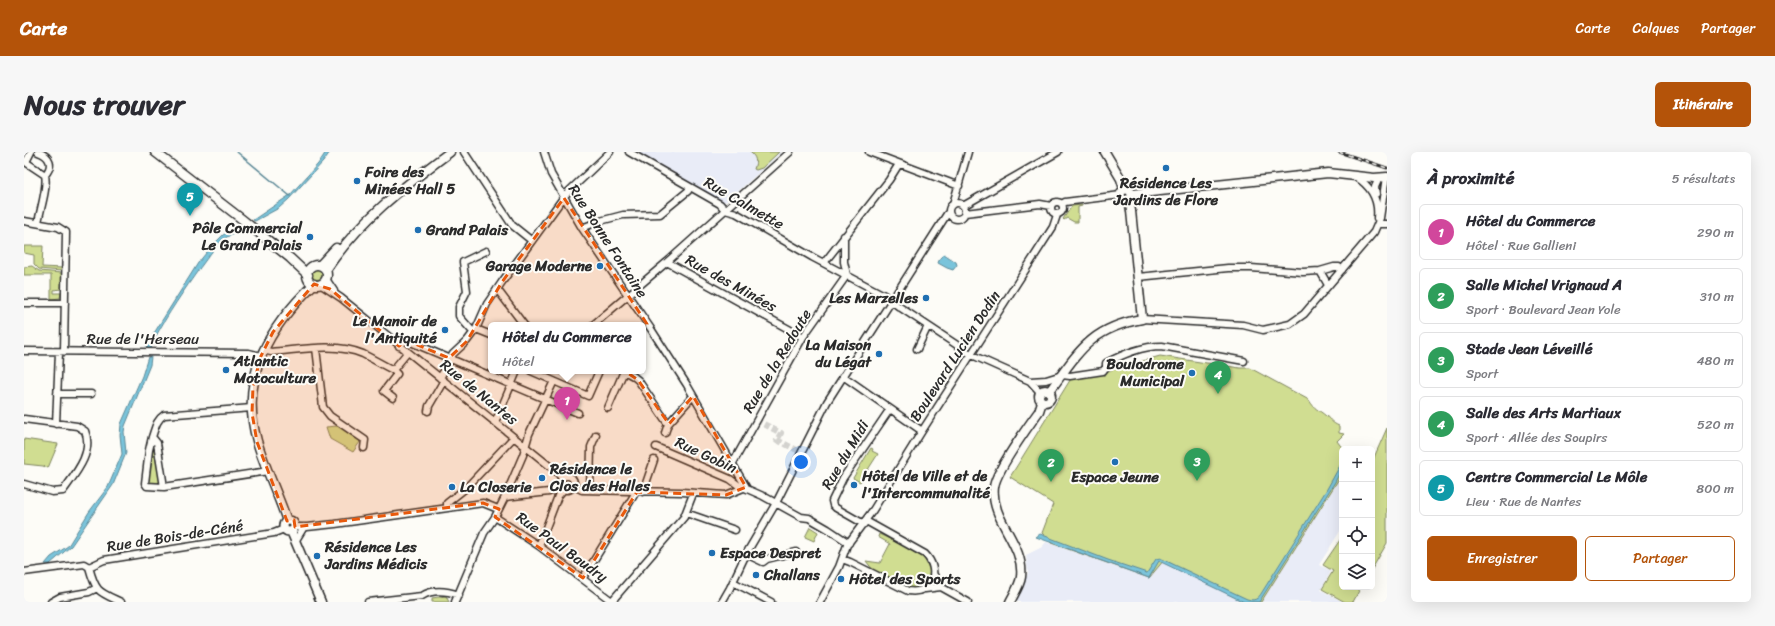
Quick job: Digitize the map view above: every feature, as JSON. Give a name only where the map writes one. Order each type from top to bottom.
[{"type":"main road","name":"Rue de Nantes","points":[[155,152],[290,258],[317,275]]},
{"type":"main road","points":[[321,602],[296,540],[289,527],[255,432],[252,408],[254,378],[262,353],[277,326],[362,218],[382,200],[443,152]]},
{"type":"main road","points":[[317,275],[375,212],[450,152]]},
{"type":"main road","points":[[1042,402],[1050,399],[1049,392],[1081,349],[1097,335],[1117,325],[1142,319],[1138,277],[1126,195],[1121,179],[1105,152]]},
{"type":"main road","points":[[1126,195],[1328,173],[1384,177]]},
{"type":"main road","points":[[1010,602],[1021,578],[1020,562],[995,505],[994,487],[1000,471],[1039,411],[1042,402],[1039,397],[1040,392],[1045,390],[1049,392]]},
{"type":"street","points":[[31,152],[25,162],[45,175]]},
{"type":"street","points":[[38,152],[47,156],[50,160],[49,169],[45,175],[46,186],[38,223]]},
{"type":"street","points":[[464,152],[512,225],[532,240]]},
{"type":"street","name":"Rue Bonne Fontaine","points":[[544,152],[551,174],[564,198],[642,322]]},
{"type":"street","points":[[428,411],[453,354],[467,341],[475,330],[487,304],[497,289],[566,194],[610,152]]},
{"type":"street","name":"Rue Calmette","points":[[629,152],[720,204],[725,210],[736,213],[887,297],[972,355],[1030,381]]},
{"type":"street","points":[[597,322],[668,262],[790,152]]},
{"type":"street","points":[[869,152],[958,188]]},
{"type":"street","points":[[722,602],[746,554],[776,503],[814,426],[843,376],[949,213],[968,152]]},
{"type":"street","points":[[953,204],[962,205],[1057,152]]},
{"type":"street","points":[[824,263],[900,164]]},
{"type":"street","points":[[1352,175],[1363,181],[1375,194],[1384,196]]},
{"type":"street","points":[[1379,224],[1376,222],[1378,211],[1375,187],[1384,177]]},
{"type":"street","points":[[1142,319],[1243,325],[1257,330],[1268,330],[1294,322],[1304,314],[1374,232],[1379,224],[1384,196],[1384,177]]},
{"type":"street","points":[[582,228],[600,221],[623,215],[660,214],[688,191],[690,187]]},
{"type":"street","points":[[958,188],[965,213]]},
{"type":"street","points":[[965,213],[1040,204],[1051,206],[1057,202],[1062,204],[1065,202],[1126,195]]},
{"type":"street","points":[[1051,206],[1052,212],[1057,215],[1063,210],[1062,204]]},
{"type":"street","points":[[949,213],[952,218],[957,219],[962,218],[965,213]]},
{"type":"street","name":"Boulevard Lucien Dodin","points":[[820,602],[849,543],[873,510],[1054,226],[1057,215]]},
{"type":"street","points":[[24,221],[58,227],[66,232],[65,303],[57,394],[56,424]]},
{"type":"street","points":[[1379,224],[1387,224]]},
{"type":"street","points":[[844,236],[845,267],[847,275]]},
{"type":"street","points":[[486,251],[463,262],[467,291],[459,307],[459,316],[475,330],[488,334]]},
{"type":"street","name":"Rue des Minées","points":[[668,262],[803,337]]},
{"type":"street","points":[[1138,277],[1228,268],[1320,271],[1339,267],[1342,270]]},
{"type":"street","points":[[1320,271],[1328,285]]},
{"type":"street","name":"Rue de Nantes","points":[[317,275],[339,297],[562,478]]},
{"type":"street","name":"Rue de la Redoute","points":[[733,463],[803,337],[847,275]]},
{"type":"street","points":[[497,289],[522,322]]},
{"type":"street","points":[[24,303],[65,303]]},
{"type":"street","points":[[917,349],[928,326]]},
{"type":"street","name":"Rue Bonne Fontaine","points":[[646,328],[655,335],[693,396],[746,487]]},
{"type":"street","points":[[399,346],[406,340],[578,413]]},
{"type":"street","points":[[1030,381],[1046,380],[1062,375],[1070,376],[1103,371],[1106,367],[1106,363],[1142,348],[1153,346],[1200,352],[1244,361]]},
{"type":"street","points":[[316,348],[323,407],[330,416],[365,440],[364,448]]},
{"type":"street","name":"Rue de l'Herseau","points":[[24,352],[262,353],[316,348],[339,348],[362,354],[393,370]]},
{"type":"street","points":[[393,398],[384,391],[397,374],[393,370],[407,353]]},
{"type":"street","points":[[494,422],[516,374]]},
{"type":"street","points":[[539,374],[588,396],[598,374]]},
{"type":"street","points":[[608,408],[621,374]]},
{"type":"street","points":[[628,374],[638,380],[668,424]]},
{"type":"street","points":[[843,376],[922,431]]},
{"type":"street","points":[[455,602],[484,533],[495,517],[505,497],[529,434],[554,381]]},
{"type":"street","points":[[1030,381],[1040,392]]},
{"type":"street","points":[[57,394],[91,394]]},
{"type":"street","points":[[665,433],[668,424],[693,396]]},
{"type":"street","points":[[252,408],[164,415],[157,421],[152,437],[145,483],[147,486],[152,488],[164,487],[268,471]]},
{"type":"street","name":"Rue du Midi","points":[[865,522],[836,508],[832,501],[843,478],[890,409]]},
{"type":"street","points":[[24,419],[77,426],[84,431],[87,446],[83,462],[63,491],[52,492],[24,484]]},
{"type":"street","points":[[590,490],[591,447],[596,435]]},
{"type":"street","points":[[152,437],[157,443],[164,487]]},
{"type":"street","points":[[447,508],[447,504],[466,488],[514,438]]},
{"type":"street","name":"Rue Gobin","points":[[656,447],[730,478],[738,485],[746,487],[801,517],[809,518],[849,543]]},
{"type":"street","points":[[583,578],[639,492],[654,460]]},
{"type":"street","points":[[563,488],[561,482],[562,478],[566,476],[572,477],[574,480],[574,486]]},
{"type":"street","points":[[505,497],[550,492],[563,488],[570,489],[574,486]]},
{"type":"street","points":[[574,486],[582,490],[726,495],[746,487]]},
{"type":"street","points":[[539,546],[558,496],[563,488]]},
{"type":"street","points":[[612,602],[637,570],[684,517],[693,494]]},
{"type":"street","name":"Rue de Bois-de-Céné","points":[[24,572],[84,564],[90,567],[104,560],[274,533],[289,527],[304,527],[483,503],[498,509]]},
{"type":"street","points":[[686,513],[734,530]]},
{"type":"street","name":"Rue Paul Baudry","points":[[495,517],[539,546],[583,578],[612,602]]},
{"type":"street","points":[[865,522],[925,554],[932,563],[934,575],[941,586],[968,602]]},
{"type":"street","points":[[296,540],[304,527]]},
{"type":"street","points":[[746,554],[763,562],[767,559],[796,552]]},
{"type":"street","points":[[842,559],[908,591],[914,592],[941,586]]},
{"type":"street","points":[[90,567],[97,588],[106,599],[121,602]]},
{"type":"street","points":[[925,589],[931,582],[934,575]]},
{"type":"street","points":[[732,582],[771,602]]},
{"type":"street","points":[[51,602],[60,597],[88,592],[97,588]]},
{"type":"street","points":[[368,602],[422,596],[444,591],[459,595]]},
{"type":"highlighted area","points":[[564,198],[647,324],[625,371],[638,380],[669,424],[693,396],[746,487],[726,495],[637,492],[583,578],[495,517],[499,509],[483,503],[295,527],[294,520],[287,521],[257,442],[252,413],[253,386],[261,356],[273,332],[314,284],[330,289],[399,346],[406,340],[449,358],[467,341],[502,282]]},
{"type":"shaded area","points":[[637,152],[782,152],[727,201],[723,202]]},
{"type":"shaded area","points":[[1339,479],[1339,533],[1319,565],[1331,571],[1321,590],[1343,602],[1261,602]]},
{"type":"shaded area","points":[[1046,542],[1148,578],[1164,560],[1244,602],[1016,602],[1028,573],[1026,555],[1042,547]]},
{"type":"green space","points":[[750,152],[779,152],[762,168],[756,170],[754,169],[754,156]]},
{"type":"green space","points":[[1082,205],[1078,207],[1078,222],[1074,222],[1067,218],[1064,220],[1063,219],[1072,206]]},
{"type":"green space","points":[[24,246],[43,246],[42,267],[62,268],[62,271],[39,269],[34,264],[34,255],[24,253]]},
{"type":"green space","points":[[32,266],[39,271],[62,273],[61,289],[54,290],[54,293],[61,293],[60,298],[51,299],[51,275],[24,275],[24,267]]},
{"type":"green space","points":[[317,268],[321,270],[323,274],[321,278],[317,280],[313,278],[311,274],[313,270]]},
{"type":"green space","points":[[1160,356],[1240,368],[1250,368],[1309,400],[1315,408],[1339,426],[1339,433],[1344,434],[1337,441],[1341,446],[1339,446],[1339,479],[1261,602],[1244,602],[1164,560],[1149,578],[1051,543],[1042,533],[1053,504],[1010,477],[1072,377],[1100,373]]},
{"type":"green space","points":[[326,427],[342,427],[359,440],[360,442],[353,452],[330,439]]},
{"type":"green space","points":[[1387,428],[1387,543],[1375,564],[1375,482],[1375,455]]},
{"type":"green space","points":[[24,439],[58,444],[48,468],[24,464]]},
{"type":"green space","points":[[153,445],[160,481],[157,484],[151,483],[149,478]]},
{"type":"green space","points":[[871,448],[873,449],[872,451],[878,454],[860,482],[853,478]]},
{"type":"green space","points":[[810,527],[818,532],[814,541],[805,537]]},
{"type":"green space","points":[[879,534],[927,558],[932,575],[923,587],[911,588],[873,570],[866,561],[880,563],[890,544],[878,537]]},
{"type":"green space","points":[[1339,541],[1339,590],[1359,590],[1353,602],[1345,602],[1322,589],[1333,571],[1323,565]]},
{"type":"green space","points":[[446,596],[449,602],[432,602],[432,598]]},
{"type":"water","points":[[326,152],[330,152],[323,162],[289,199],[279,208],[255,221],[253,220],[290,195],[318,164]]},
{"type":"water","points":[[244,227],[247,229],[225,238],[216,247],[194,276],[170,312],[160,328],[151,349],[148,349],[146,346],[198,263],[223,235],[232,230]]},
{"type":"water","points":[[944,254],[956,262],[957,265],[953,270],[938,263]]},
{"type":"water","points":[[148,357],[151,357],[150,365],[125,426],[124,432],[126,453],[113,485],[71,546],[50,564],[45,564],[51,557],[68,546],[89,512],[108,487],[122,454],[120,435],[121,424],[142,376]]},
{"type":"water","points":[[1339,467],[1339,474],[1335,482],[1259,602],[1244,602],[1159,561],[1149,578],[1036,537],[1040,534],[1147,573],[1156,559],[1160,558],[1247,599],[1253,600],[1261,594]]},
{"type":"waterway","points":[[237,152],[290,196]]},
{"type":"tunnel","points":[[756,420],[781,433],[777,440],[801,452]]},
{"type":"railway","points":[[1339,152],[1387,168]]},
{"type":"place","name":"Résidence Les Jardins de Flore","points":[[1166,168]]},
{"type":"place","name":"Foire des Minées Hall 5","points":[[357,181]]},
{"type":"place","name":"Centre Commercial Le Môle","points":[[190,216]]},
{"type":"place","name":"Grand Palais","points":[[418,230]]},
{"type":"place","name":"Pôle Commercial Le Grand Palais","points":[[310,237]]},
{"type":"place","name":"Garage Moderne","points":[[600,266]]},
{"type":"place","name":"Les Marzelles","points":[[926,298]]},
{"type":"place","name":"Le Manoir de l'Antiquité","points":[[445,330]]},
{"type":"place","name":"La Maison du Légat","points":[[879,354]]},
{"type":"place","name":"Atlantic Motoculture","points":[[226,370]]},
{"type":"place","name":"Boulodrome Municipal","points":[[1192,373]]},
{"type":"place","name":"Salle des Arts Martiaux","points":[[1218,394]]},
{"type":"place","name":"Hôtel du Commerce","points":[[567,420]]},
{"type":"place","name":"Espace Jeune","points":[[1115,462]]},
{"type":"place","name":"Résidence le Clos des Halles","points":[[542,478]]},
{"type":"place","name":"Stade Jean Léveillé","points":[[1197,481]]},
{"type":"place","name":"Salle Michel Vrignaud A","points":[[1051,482]]},
{"type":"place","name":"Hôtel de Ville et de l'Intercommunalité","points":[[854,485]]},
{"type":"place","name":"La Closerie","points":[[452,487]]},
{"type":"place","name":"Espace Despret","points":[[712,553]]},
{"type":"place","name":"Résidence Les Jardins Médicis","points":[[317,556]]},
{"type":"place","name":"Challans","points":[[756,575]]},
{"type":"place","name":"Hôtel des Sports","points":[[841,579]]}]
